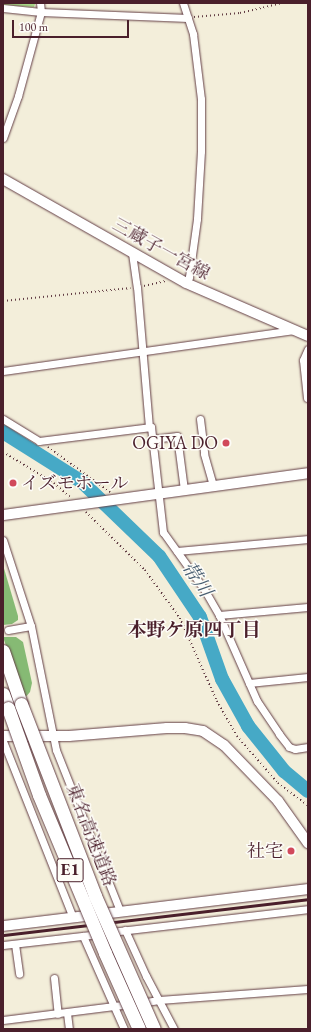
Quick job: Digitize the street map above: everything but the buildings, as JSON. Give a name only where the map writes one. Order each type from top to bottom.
[{"type":"highway","name":"東名高速道路","points":[[3,651],[21,704],[118,949],[154,1029]]},
{"type":"highway","name":"東名高速道路","points":[[3,694],[42,802],[105,953],[139,1029]]},
{"type":"highway","points":[[118,949],[161,1029]]},
{"type":"street","points":[[3,138],[18,96],[40,12],[40,3]]},
{"type":"street","points":[[183,3],[193,34],[201,99],[201,151],[197,219],[189,277],[186,283]]},
{"type":"street","points":[[3,8],[40,12],[188,18]]},
{"type":"street","name":"三蔵子一宮線","points":[[3,179],[171,276],[308,336]]},
{"type":"street","points":[[132,253],[138,287],[149,427],[151,427],[153,439],[163,532],[220,615],[248,683],[262,708],[289,747],[295,749],[308,747]]},
{"type":"street","points":[[3,371],[294,330]]},
{"type":"street","points":[[307,398],[303,360],[308,350]]},
{"type":"street","points":[[3,419],[39,441],[149,427]]},
{"type":"street","points":[[200,419],[204,454],[213,486]]},
{"type":"street","points":[[153,439],[177,436],[184,490]]},
{"type":"street","points":[[3,515],[308,473]]},
{"type":"street","points":[[177,551],[308,539]]},
{"type":"street","points":[[3,540],[31,626],[56,750],[120,911]]},
{"type":"street","points":[[220,615],[308,606]]},
{"type":"street","points":[[8,630],[31,626]]},
{"type":"street","points":[[248,683],[308,677]]},
{"type":"street","points":[[3,736],[69,736],[167,728],[185,728],[203,731],[224,745],[278,801],[288,812],[308,843]]},
{"type":"street","points":[[3,741],[73,918]]},
{"type":"street","points":[[3,926],[308,889]]},
{"type":"street","points":[[3,945],[308,909]]},
{"type":"street","points":[[125,930],[174,1029]]},
{"type":"street","points":[[84,936],[124,1029]]},
{"type":"street","points":[[15,944],[18,974]]},
{"type":"street","points":[[54,978],[58,1014]]},
{"type":"street","points":[[3,1020],[115,1007],[159,1000],[308,989]]},
{"type":"street","points":[[67,1013],[69,1029]]},
{"type":"path","points":[[188,18],[240,13],[282,3]]},
{"type":"path","points":[[3,301],[159,284],[165,282],[171,276]]},
{"type":"path","points":[[39,441],[116,499]]},
{"type":"path","points":[[3,452],[54,483],[80,504],[145,570],[159,587],[180,618],[217,700],[237,736],[278,783],[308,806]]},
{"type":"green space","points":[[3,3],[35,4],[34,7],[3,5]]},
{"type":"green space","points":[[3,565],[18,620],[12,624],[3,625]]},
{"type":"green space","points":[[3,637],[16,637],[23,642],[32,683],[30,692],[24,699]]},
{"type":"waterway","name":"帯川","points":[[3,432],[82,482],[159,556],[200,617],[222,679],[248,726],[284,771],[308,791]]},
{"type":"railway","points":[[3,935],[308,899]]},
{"type":"place","name":"OGIYA DO","points":[[226,443]]},
{"type":"place","name":"イズモホール","points":[[13,483]]},
{"type":"place","name":"社宅","points":[[291,851]]},
{"type":"district","name":"本野ケ原四丁目","points":[[194,630]]}]
